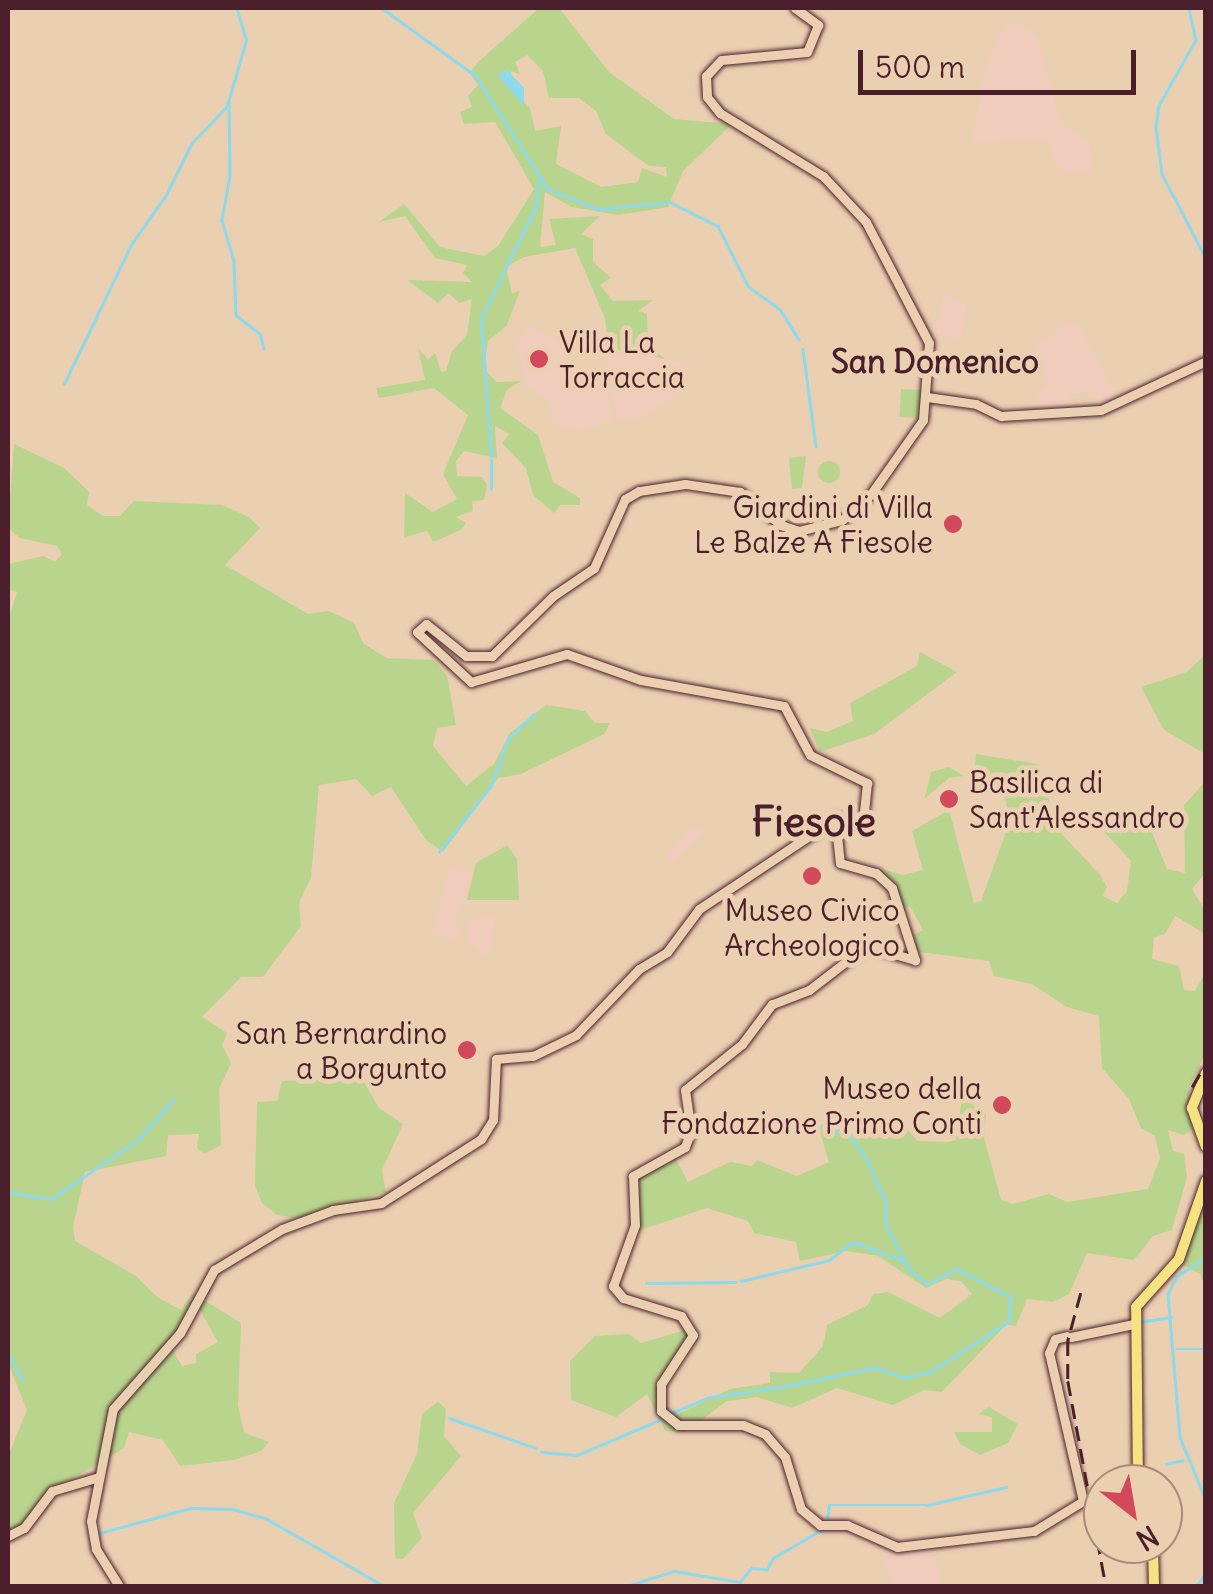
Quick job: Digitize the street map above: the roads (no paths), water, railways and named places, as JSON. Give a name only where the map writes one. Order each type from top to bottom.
[{"type":"main road","points":[[119,1586],[92,1536],[99,1476],[116,1402],[183,1328],[214,1270],[283,1229],[380,1203],[490,1129],[496,1059],[533,1056],[576,1034],[675,939],[699,910],[757,875],[795,846],[839,824],[862,822],[866,782],[810,755],[784,706],[641,680],[566,654],[471,682],[418,632],[426,624],[466,656],[492,656],[553,596],[594,568],[625,499],[639,491],[676,484],[712,487],[745,495],[788,529],[835,523],[872,494],[923,420],[928,340],[894,272],[838,190],[707,97],[706,76],[721,60],[807,52],[818,25],[795,8]]},
{"type":"main road","points":[[927,397],[976,404],[1001,416],[1100,410],[1206,360]]},
{"type":"main road","points":[[839,824],[840,864],[876,873],[892,888],[915,960],[866,946],[814,986],[772,1004],[742,1044],[686,1087],[682,1106],[690,1131],[685,1147],[632,1176],[635,1225],[612,1279],[620,1296],[677,1314],[690,1327],[689,1349],[658,1391],[665,1417],[682,1426],[736,1424],[760,1430],[783,1452],[810,1520],[847,1526],[892,1546],[1034,1532],[1073,1510],[1083,1499],[1049,1352],[1053,1341],[1134,1324]]},
{"type":"main road","points":[[1206,1074],[1192,1108],[1206,1147]]},
{"type":"main road","points":[[1139,1464],[1141,1388],[1134,1324],[1137,1304],[1180,1256],[1206,1181]]},
{"type":"main road","points":[[8,1536],[22,1530],[55,1489],[99,1476]]},
{"type":"water","points":[[506,69],[524,88],[524,106],[498,76]]},
{"type":"waterway","points":[[64,384],[132,243],[166,195],[191,144],[227,106],[246,40],[236,8]]},
{"type":"waterway","points":[[382,8],[476,76],[548,189],[598,209],[670,202],[718,226],[748,286],[780,309],[799,340]]},
{"type":"waterway","points":[[1189,8],[1196,40],[1159,106],[1156,127],[1162,174],[1206,258]]},
{"type":"waterway","points":[[229,103],[230,176],[222,220],[234,261],[236,315],[260,334],[264,348]]},
{"type":"waterway","points":[[491,457],[481,319],[535,208],[539,179]]},
{"type":"waterway","points":[[803,349],[816,446]]},
{"type":"waterway","points":[[491,461],[491,489]]},
{"type":"waterway","points":[[439,852],[491,786],[508,739],[534,714]]},
{"type":"waterway","points":[[8,1192],[51,1199],[139,1139],[174,1099]]},
{"type":"waterway","points":[[733,1118],[788,1115],[849,1135],[867,1159],[886,1202],[886,1226],[910,1270],[927,1284],[957,1269],[1011,1297],[1009,1322],[931,1372],[904,1378],[875,1368],[778,1388]]},
{"type":"waterway","points":[[741,1281],[829,1260],[853,1242],[902,1260]]},
{"type":"waterway","points":[[1206,1258],[1177,1277],[1168,1294],[1180,1437],[1206,1500]]},
{"type":"waterway","points":[[646,1283],[735,1282]]},
{"type":"waterway","points":[[1139,1322],[1171,1317]]},
{"type":"waterway","points":[[1177,1349],[1206,1349]]},
{"type":"waterway","points":[[8,1353],[22,1378]]},
{"type":"waterway","points":[[669,1414],[710,1397],[775,1388]]},
{"type":"waterway","points":[[449,1418],[536,1448]]},
{"type":"waterway","points":[[541,1452],[577,1455],[662,1419]]},
{"type":"waterway","points":[[1166,1464],[1183,1460]]},
{"type":"waterway","points":[[827,1518],[829,1505],[927,1505],[1006,1487]]},
{"type":"waterway","points":[[96,1534],[191,1508],[233,1509],[267,1519],[384,1586]]},
{"type":"waterway","points":[[627,1586],[674,1571],[740,1582],[751,1568],[767,1569],[773,1558],[826,1527]]},
{"type":"waterway","points":[[1196,1586],[1206,1573]]},
{"type":"railway","points":[[1192,1087],[1206,1064]]},
{"type":"railway","points":[[1081,1293],[1068,1341],[1068,1381],[1106,1586]]},
{"type":"place","name":"Villa La Torraccia","points":[[539,359]]},
{"type":"place","name":"Giardini di Villa Le Balze A Fiesole","points":[[953,524]]},
{"type":"place","name":"Basilica di Sant'Alessandro","points":[[949,799]]},
{"type":"place","name":"Museo Civico Archeologico","points":[[812,876]]},
{"type":"place","name":"San Bernardino a Borgunto","points":[[467,1050]]},
{"type":"place","name":"Museo della Fondazione Primo Conti","points":[[1002,1105]]},
{"type":"district","name":"San Domenico","points":[[935,362]]},
{"type":"district","name":"Fiesole","points":[[814,822]]}]
